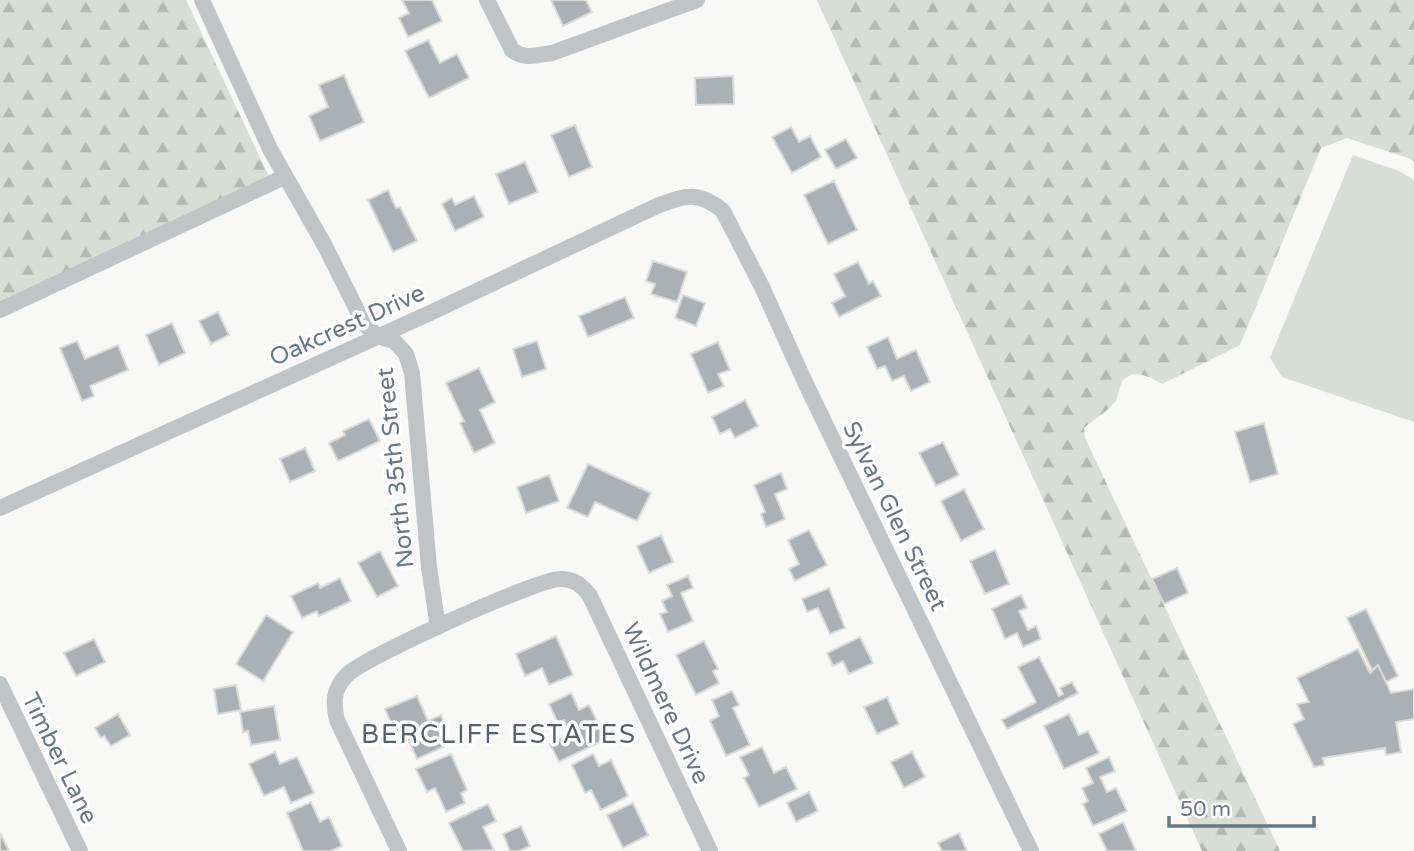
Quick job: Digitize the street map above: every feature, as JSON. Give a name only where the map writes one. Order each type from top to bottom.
[{"type":"street","name":"North 35th Street","points":[[202,0],[285,177],[325,246],[364,324],[378,336],[394,341],[406,354],[412,373],[429,567],[438,627]]},
{"type":"street","points":[[487,0],[512,50],[529,57],[552,53],[697,0]]},
{"type":"street","points":[[0,310],[285,177]]},
{"type":"street","name":"Oakcrest Drive","points":[[0,508],[659,205],[680,197],[698,196],[714,204]]},
{"type":"street","name":"Sylvan Glen Street","points":[[714,204],[723,211],[762,287],[804,380],[1031,851]]},
{"type":"street","name":"Wildmere Drive","points":[[438,627],[548,580],[572,580],[582,585],[603,619],[710,851]]},
{"type":"street","points":[[399,851],[337,720],[333,704],[337,687],[348,673],[438,627]]},
{"type":"street","name":"Timber Lane","points":[[0,684],[80,851]]},
{"type":"green space","points":[[0,0],[186,0],[270,179],[0,306]]},
{"type":"green space","points":[[817,0],[1414,0],[1414,162],[1347,138],[1321,148],[1240,345],[1162,384],[1142,375],[1126,377],[1114,403],[1084,428],[1085,438],[1280,851],[1202,851]]},
{"type":"green space","points":[[1353,155],[1399,171],[1414,180],[1414,422],[1282,377],[1270,358]]},
{"type":"building","points":[[402,0],[432,0],[442,21],[408,37],[399,18],[409,13]]},
{"type":"building","points":[[551,0],[586,0],[592,12],[563,26]]},
{"type":"building","points":[[428,40],[440,63],[457,54],[469,78],[429,98],[405,51]]},
{"type":"building","points":[[344,75],[364,122],[320,141],[309,116],[328,107],[319,85]]},
{"type":"building","points":[[733,76],[734,104],[696,105],[695,78]]},
{"type":"building","points":[[575,125],[592,167],[569,177],[551,135]]},
{"type":"building","points":[[791,127],[799,142],[810,136],[821,157],[792,173],[772,137]]},
{"type":"building","points":[[846,139],[857,158],[836,169],[825,150]]},
{"type":"building","points":[[525,162],[538,192],[509,204],[496,174]]},
{"type":"building","points":[[834,181],[857,230],[828,244],[804,195]]},
{"type":"building","points":[[388,190],[417,241],[393,252],[368,200]]},
{"type":"building","points":[[474,196],[484,217],[455,231],[442,204],[452,198],[455,205]]},
{"type":"building","points":[[653,261],[687,272],[677,302],[651,294],[655,284],[646,281]]},
{"type":"building","points":[[858,262],[869,284],[873,281],[881,296],[839,317],[832,303],[845,296],[834,274]]},
{"type":"building","points":[[683,295],[705,303],[696,326],[675,318]]},
{"type":"building","points":[[625,297],[634,318],[588,337],[579,316]]},
{"type":"building","points":[[218,312],[229,335],[211,344],[199,321]]},
{"type":"building","points":[[172,323],[185,353],[159,365],[146,335]]},
{"type":"building","points":[[888,337],[897,359],[916,350],[930,382],[911,391],[904,376],[892,381],[885,366],[877,369],[867,347]]},
{"type":"building","points":[[77,341],[85,359],[118,345],[128,370],[90,386],[94,396],[82,401],[60,348]]},
{"type":"building","points":[[537,341],[546,369],[522,377],[513,349]]},
{"type":"building","points":[[718,342],[730,370],[718,374],[724,386],[708,393],[691,354]]},
{"type":"building","points":[[479,368],[495,402],[480,410],[495,443],[474,453],[460,423],[464,421],[446,383]]},
{"type":"building","points":[[745,400],[758,426],[735,438],[730,429],[720,434],[712,417]]},
{"type":"building","points":[[369,419],[380,441],[338,461],[329,443],[345,435],[343,431]]},
{"type":"building","points":[[1264,423],[1278,474],[1250,482],[1235,432]]},
{"type":"building","points":[[943,442],[959,475],[936,486],[919,453]]},
{"type":"building","points":[[305,448],[315,471],[290,482],[280,459]]},
{"type":"building","points":[[588,464],[651,493],[637,521],[595,502],[588,517],[567,508]]},
{"type":"building","points":[[781,473],[787,489],[775,494],[785,519],[766,527],[761,514],[765,512],[754,485]]},
{"type":"building","points":[[549,475],[559,501],[526,513],[517,487]]},
{"type":"building","points":[[964,489],[984,529],[961,541],[941,501]]},
{"type":"building","points":[[809,530],[827,565],[795,581],[789,569],[799,564],[788,540]]},
{"type":"building","points":[[661,535],[673,562],[649,573],[637,546]]},
{"type":"building","points":[[995,550],[1009,584],[985,594],[970,561]]},
{"type":"building","points":[[380,551],[398,586],[377,597],[358,563]]},
{"type":"building","points":[[1177,568],[1188,593],[1164,604],[1152,579]]},
{"type":"building","points":[[688,576],[693,588],[681,593],[693,621],[668,632],[660,614],[667,612],[662,601],[672,596],[667,585]]},
{"type":"building","points":[[340,578],[351,601],[319,616],[317,611],[302,618],[291,596],[318,583],[320,588]]},
{"type":"building","points":[[829,588],[845,628],[830,634],[818,608],[807,612],[802,599]]},
{"type":"building","points":[[1021,595],[1027,608],[1019,611],[1028,630],[1036,626],[1041,639],[1023,647],[1017,633],[1005,639],[992,609]]},
{"type":"building","points":[[1366,609],[1398,676],[1386,682],[1378,665],[1372,670],[1347,618]]},
{"type":"building","points":[[266,615],[293,632],[263,681],[236,664]]},
{"type":"building","points":[[556,636],[573,675],[549,685],[542,668],[525,676],[516,654]]},
{"type":"building","points":[[860,637],[873,663],[849,674],[843,661],[833,666],[827,653]]},
{"type":"building","points":[[94,639],[105,662],[76,676],[64,653]]},
{"type":"building","points":[[704,641],[718,669],[713,671],[719,683],[696,695],[676,655]]},
{"type":"building","points":[[1358,649],[1370,673],[1378,665],[1391,693],[1414,689],[1414,719],[1396,722],[1401,752],[1386,755],[1385,748],[1323,758],[1324,765],[1314,767],[1293,724],[1304,719],[1297,704],[1309,702],[1297,678]]},
{"type":"building","points":[[1039,657],[1059,696],[1063,694],[1060,688],[1072,682],[1078,693],[1007,729],[1002,720],[1036,702],[1018,667]]},
{"type":"building","points":[[236,685],[241,710],[218,714],[214,689]]},
{"type":"building","points":[[732,691],[739,705],[733,708],[750,745],[726,756],[710,721],[719,716],[712,700]]},
{"type":"building","points":[[571,693],[579,710],[589,705],[606,739],[559,762],[550,744],[570,734],[564,720],[558,723],[549,704]]},
{"type":"building","points":[[417,696],[428,721],[441,715],[445,725],[438,729],[445,746],[417,759],[405,731],[396,735],[385,709]]},
{"type":"building","points":[[887,697],[899,724],[877,734],[864,707]]},
{"type":"building","points":[[274,706],[280,740],[251,745],[248,731],[243,732],[240,712]]},
{"type":"building","points":[[118,714],[130,735],[111,746],[104,736],[101,738],[95,728]]},
{"type":"building","points":[[1069,714],[1079,735],[1088,731],[1099,753],[1064,769],[1044,726]]},
{"type":"building","points":[[762,747],[774,773],[786,767],[797,789],[759,807],[744,778],[749,775],[740,757]]},
{"type":"building","points":[[275,752],[280,764],[297,757],[314,793],[291,803],[284,787],[264,796],[249,764]]},
{"type":"building","points":[[912,752],[925,777],[904,788],[891,762]]},
{"type":"building","points":[[451,754],[467,790],[461,793],[465,803],[446,812],[435,788],[427,792],[416,769]]},
{"type":"building","points":[[593,754],[599,766],[611,760],[628,796],[601,810],[591,790],[585,793],[572,765]]},
{"type":"building","points":[[1109,757],[1115,771],[1100,777],[1107,792],[1116,788],[1127,811],[1093,826],[1083,804],[1088,801],[1082,788],[1093,783],[1086,768]]},
{"type":"building","points":[[809,792],[818,811],[796,822],[787,803]]},
{"type":"building","points":[[311,802],[320,822],[329,817],[342,846],[331,851],[303,851],[287,813]]},
{"type":"building","points":[[633,803],[648,835],[623,848],[607,815]]},
{"type":"building","points":[[488,804],[496,821],[483,827],[494,850],[463,851],[449,823]]},
{"type":"building","points":[[1123,822],[1136,851],[1107,851],[1099,834]]},
{"type":"building","points":[[521,826],[530,846],[519,851],[510,851],[503,834]]},
{"type":"building","points":[[0,833],[9,851],[0,851]]},
{"type":"building","points":[[959,833],[967,851],[942,851],[938,843]]},
{"type":"district","name":"BERCLIFF ESTATES","points":[[499,734]]}]
